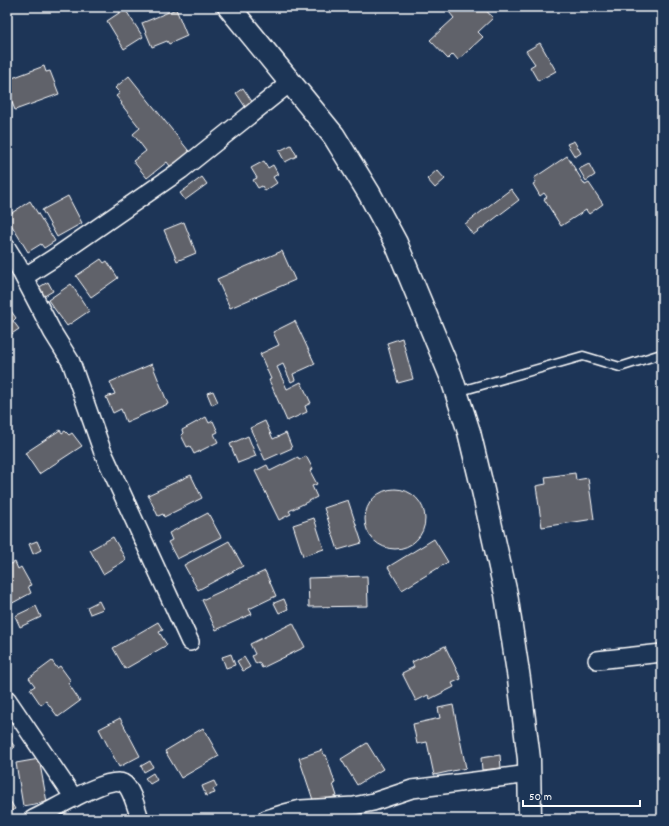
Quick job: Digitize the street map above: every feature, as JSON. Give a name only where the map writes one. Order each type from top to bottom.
[{"type":"street","points":[[229,7],[334,136],[369,193],[396,243],[451,376],[469,432],[506,594],[519,679],[530,774],[530,819]]},
{"type":"street","points":[[24,276],[54,258],[181,170],[291,82]]},
{"type":"street","points":[[7,248],[24,276],[53,333],[71,362],[102,450],[190,642]]},
{"type":"street","points":[[597,660],[662,653]]},
{"type":"street","points":[[7,699],[74,798]]},
{"type":"street","points":[[266,819],[301,809],[354,806],[373,802],[412,789],[530,774]]},
{"type":"street","points":[[33,819],[74,798],[111,782],[123,782],[127,787],[136,805],[140,819]]},
{"type":"lane","points":[[456,392],[583,356],[620,367],[658,355]]},
{"type":"building","points":[[445,7],[483,7],[493,18],[478,32],[483,37],[458,60],[453,54],[448,59],[430,40],[454,18]]},
{"type":"building","points":[[125,9],[143,37],[124,49],[107,21]]},
{"type":"building","points":[[176,9],[187,36],[169,44],[167,41],[152,47],[142,23]]},
{"type":"building","points":[[540,43],[556,71],[538,81],[530,67],[535,64],[526,51]]},
{"type":"building","points":[[44,66],[46,72],[50,71],[59,94],[15,110],[7,90],[7,80]]},
{"type":"building","points":[[129,76],[192,155],[173,170],[167,162],[147,178],[133,161],[146,151],[133,134],[140,128],[116,96],[120,93],[115,88]]},
{"type":"building","points":[[243,88],[253,103],[246,108],[236,93]]},
{"type":"building","points":[[574,141],[581,153],[575,157],[567,144]]},
{"type":"building","points":[[291,145],[297,156],[285,162],[279,151]]},
{"type":"building","points":[[567,156],[585,185],[589,183],[603,204],[589,214],[586,210],[561,226],[544,199],[547,197],[544,193],[540,196],[533,184],[536,182],[534,178]]},
{"type":"building","points":[[264,161],[268,168],[273,165],[278,174],[273,177],[277,183],[265,191],[262,186],[258,188],[253,180],[257,178],[251,168]]},
{"type":"building","points":[[589,164],[595,175],[586,181],[579,169]]},
{"type":"building","points":[[437,170],[445,179],[435,188],[427,179]]},
{"type":"building","points":[[202,177],[207,184],[185,200],[180,193]]},
{"type":"building","points":[[511,189],[519,200],[473,235],[465,224]]},
{"type":"building","points":[[68,196],[82,223],[57,237],[42,210]]},
{"type":"building","points":[[30,201],[55,241],[44,248],[41,244],[28,252],[7,216]]},
{"type":"building","points":[[184,222],[196,253],[177,261],[164,230]]},
{"type":"building","points":[[282,251],[295,280],[230,308],[217,279]]},
{"type":"building","points":[[101,259],[104,263],[107,261],[118,278],[91,297],[76,276]]},
{"type":"building","points":[[48,282],[53,291],[41,298],[36,289]]},
{"type":"building","points":[[71,284],[89,311],[67,326],[48,300]]},
{"type":"building","points":[[9,308],[16,318],[13,321],[19,329],[7,337],[7,309]]},
{"type":"building","points":[[295,321],[315,364],[293,374],[295,380],[291,382],[283,364],[277,367],[287,389],[301,382],[311,403],[305,406],[307,412],[287,421],[269,380],[271,379],[260,354],[279,345],[273,332]]},
{"type":"building","points":[[402,338],[413,379],[398,383],[387,343]]},
{"type":"building","points":[[152,364],[168,404],[126,422],[121,409],[113,413],[106,397],[115,394],[110,382]]},
{"type":"building","points":[[213,391],[218,402],[212,405],[207,393]]},
{"type":"building","points":[[206,417],[209,423],[213,421],[218,432],[214,434],[218,442],[194,454],[190,446],[187,447],[181,435],[183,433],[182,430]]},
{"type":"building","points":[[265,421],[273,439],[286,433],[292,448],[265,460],[250,428]]},
{"type":"building","points":[[60,430],[62,433],[65,431],[69,435],[72,433],[82,446],[39,474],[25,453]]},
{"type":"building","points":[[248,436],[256,456],[238,463],[230,444]]},
{"type":"building","points":[[306,456],[313,469],[310,471],[317,484],[312,486],[317,497],[289,511],[291,514],[279,520],[255,471],[267,465],[270,471],[298,457],[299,460]]},
{"type":"building","points":[[575,473],[576,480],[588,478],[594,519],[542,527],[536,486],[546,484],[545,477]]},
{"type":"building","points":[[191,475],[202,498],[164,517],[163,514],[158,516],[148,495]]},
{"type":"building","points":[[395,489],[412,494],[420,502],[425,519],[420,536],[412,544],[395,549],[378,544],[370,536],[365,519],[370,502],[378,494]]},
{"type":"building","points":[[348,500],[362,543],[338,550],[324,508]]},
{"type":"building","points":[[208,513],[221,537],[177,559],[168,542],[172,540],[169,533]]},
{"type":"building","points":[[314,518],[324,549],[303,556],[293,525]]},
{"type":"building","points":[[113,537],[126,560],[103,574],[90,550]]},
{"type":"building","points":[[434,539],[448,562],[402,590],[388,567]]},
{"type":"building","points":[[37,541],[41,550],[33,554],[29,544]]},
{"type":"building","points":[[229,541],[243,566],[198,590],[184,565]]},
{"type":"building","points":[[15,562],[18,569],[21,567],[31,585],[28,586],[31,593],[7,606],[7,566]]},
{"type":"building","points":[[265,571],[276,596],[249,609],[252,614],[216,630],[202,600]]},
{"type":"building","points":[[367,576],[368,606],[309,607],[308,578]]},
{"type":"building","points":[[284,599],[288,609],[279,613],[274,603]]},
{"type":"building","points":[[99,601],[103,609],[90,614],[87,607]]},
{"type":"building","points":[[36,606],[41,617],[20,627],[15,616]]},
{"type":"building","points":[[158,622],[163,630],[159,632],[167,645],[125,669],[113,648]]},
{"type":"building","points":[[293,623],[305,647],[262,668],[259,662],[256,664],[252,656],[255,654],[250,644]]},
{"type":"building","points":[[445,646],[461,679],[452,683],[454,687],[430,699],[428,695],[416,701],[402,673],[414,667],[412,662]]},
{"type":"building","points":[[231,654],[235,665],[226,668],[222,657]]},
{"type":"building","points":[[244,657],[250,667],[243,671],[237,661]]},
{"type":"building","points":[[52,661],[57,668],[60,666],[71,681],[68,683],[80,701],[58,717],[46,701],[41,705],[30,689],[35,686],[29,678]]},
{"type":"building","points":[[453,705],[466,768],[434,775],[427,742],[417,744],[413,724],[440,718],[438,708]]},
{"type":"building","points":[[120,718],[140,756],[119,767],[99,729]]},
{"type":"building","points":[[203,728],[219,756],[181,778],[165,751]]},
{"type":"building","points":[[7,730],[12,736],[9,739],[15,747],[7,753]]},
{"type":"building","points":[[367,743],[383,769],[357,785],[341,759]]},
{"type":"building","points":[[322,750],[324,755],[326,755],[335,783],[333,784],[337,796],[314,803],[299,758]]},
{"type":"building","points":[[500,755],[501,768],[482,770],[481,758]]},
{"type":"building","points":[[39,759],[47,802],[23,806],[16,763]]},
{"type":"building","points":[[150,761],[153,767],[144,772],[141,766]]},
{"type":"building","points":[[153,773],[157,780],[150,784],[145,778]]},
{"type":"building","points":[[214,781],[217,787],[213,789],[215,793],[206,796],[202,786]]},
{"type":"building","points":[[7,796],[15,809],[7,814]]}]
